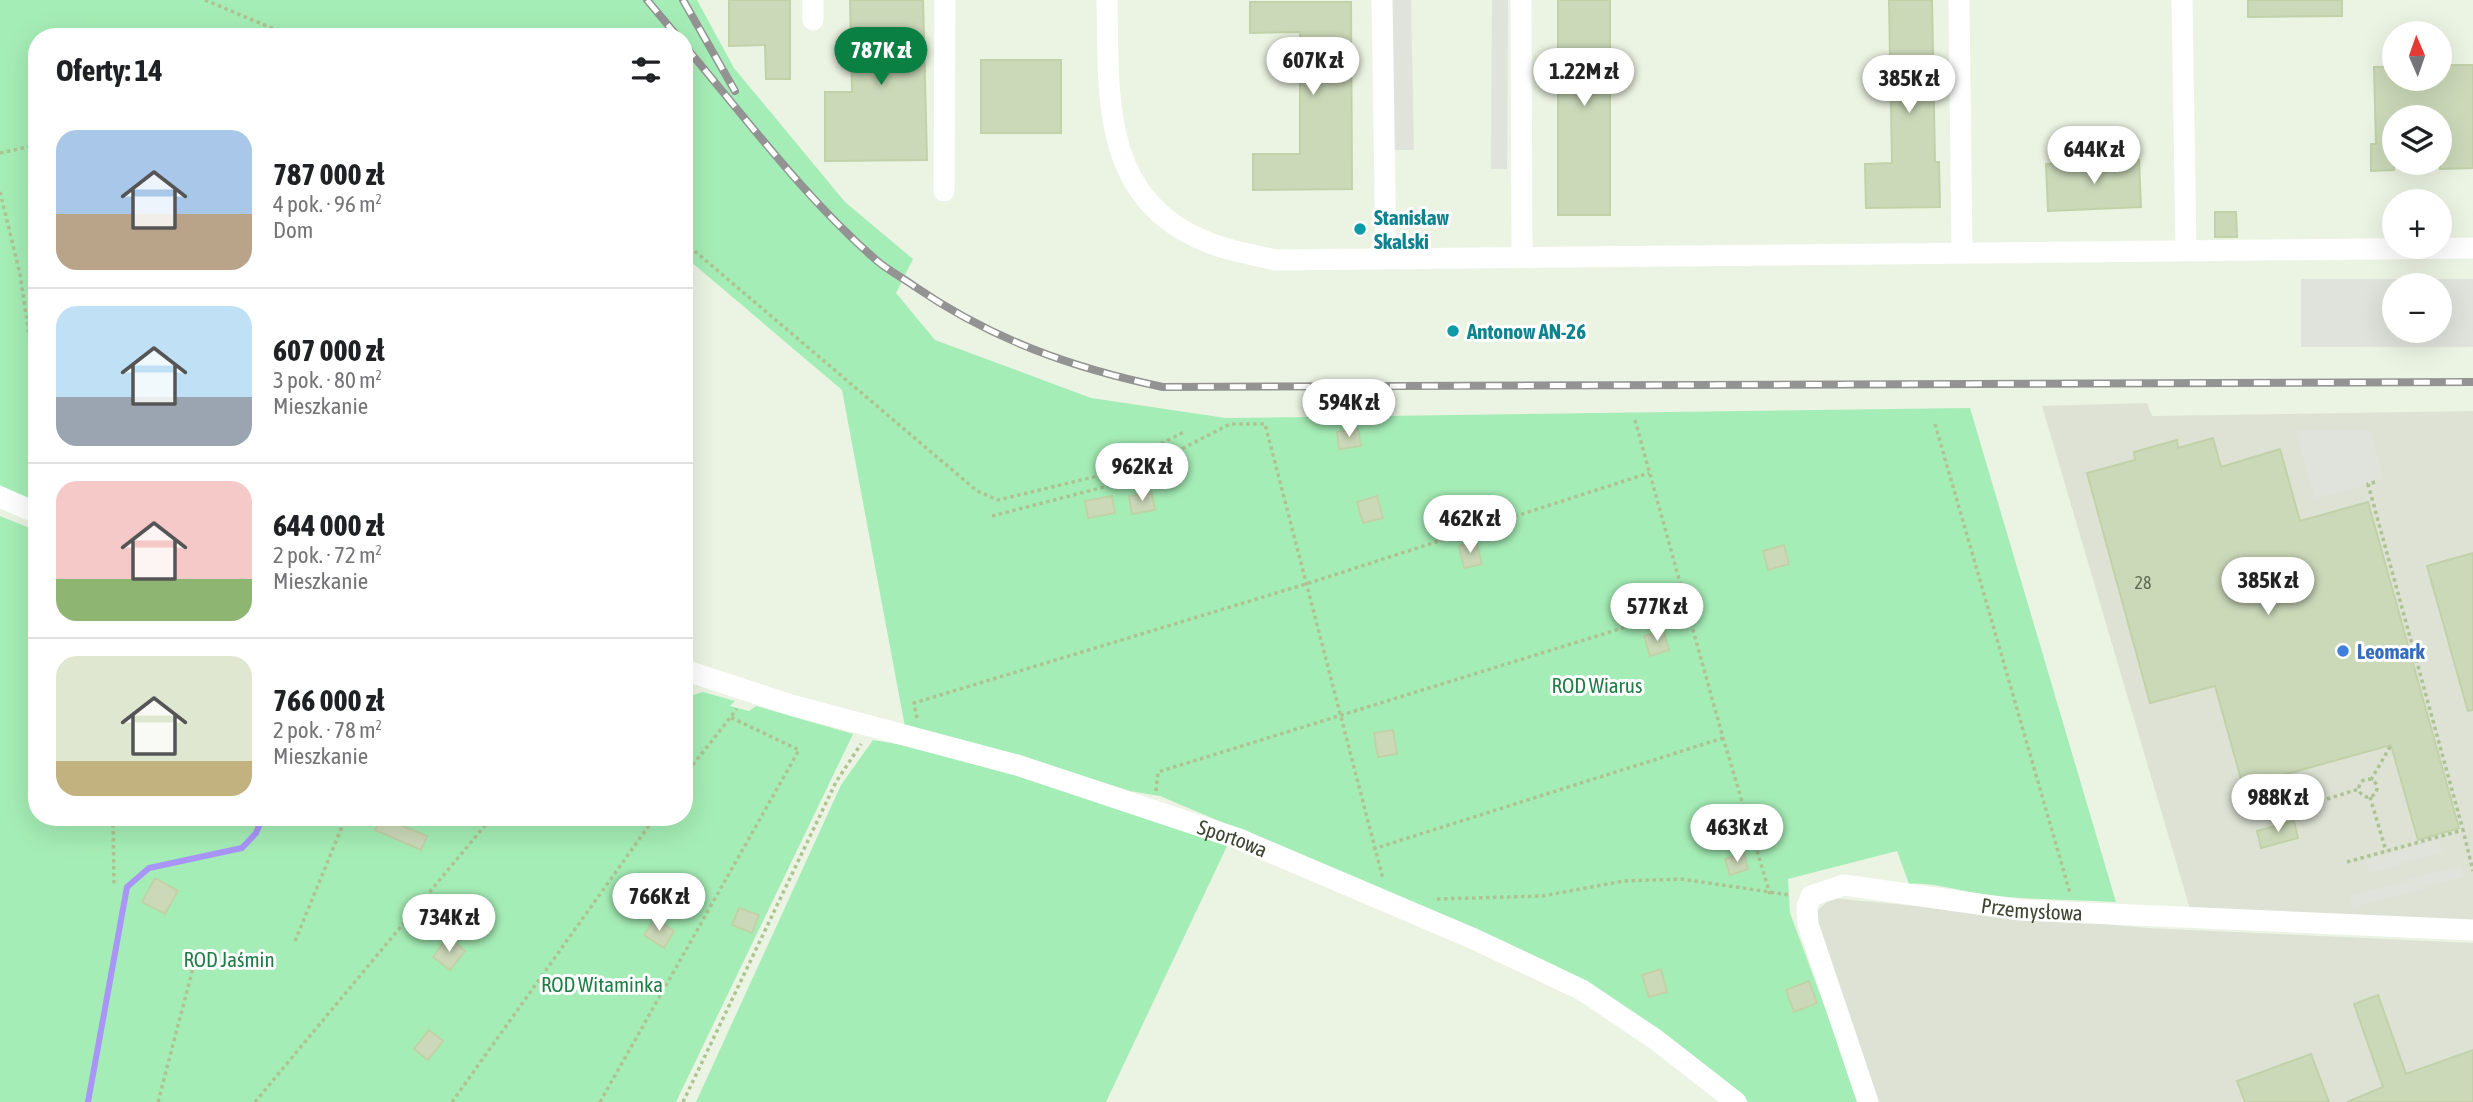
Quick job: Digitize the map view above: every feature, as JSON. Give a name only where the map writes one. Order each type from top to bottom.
[{"type":"street","points":[[944,191],[945,0]]},
{"type":"street","points":[[1107,0],[1110,109],[1115,139],[1140,191],[1156,210],[1197,238],[1265,257],[2473,248]]},
{"type":"street","points":[[1382,0],[1386,257]]},
{"type":"street","points":[[1521,0],[1522,255]]},
{"type":"street","points":[[1959,0],[1962,251]]},
{"type":"street","points":[[2182,0],[2186,250]]},
{"type":"street","points":[[0,497],[28,509]]},
{"type":"street","name":"Sportowa","points":[[693,673],[791,705],[1017,765],[1215,830],[1474,939],[1582,990],[1655,1039],[1736,1102]]},
{"type":"street","name":"Przemysłowa","points":[[1868,1102],[1808,924],[1807,907],[1811,896],[1830,887],[1859,886],[2020,910],[2473,930]]},
{"type":"path","points":[[205,0],[272,28]]},
{"type":"path","points":[[0,153],[28,147]]},
{"type":"path","points":[[0,192],[20,274],[28,328]]},
{"type":"path","points":[[693,250],[977,491],[998,500],[1098,477],[1184,432]]},
{"type":"path","points":[[1635,420],[1723,738],[1770,894]]},
{"type":"path","points":[[992,516],[1112,485],[1230,424],[1265,424],[1373,849],[1385,885]]},
{"type":"path","points":[[1934,424],[2072,900]]},
{"type":"path","points":[[917,721],[914,703],[1306,584],[1649,473]]},
{"type":"path","points":[[2375,482],[2368,484],[2473,871]]},
{"type":"path","points":[[1156,795],[1158,772],[1686,608]]},
{"type":"path","points":[[693,764],[738,708]]},
{"type":"path","points":[[600,1102],[799,750],[730,717]]},
{"type":"path","points":[[683,1102],[836,782],[872,727]]},
{"type":"path","points":[[1373,849],[1723,738]]},
{"type":"path","points":[[2371,780],[2391,745]]},
{"type":"path","points":[[2370,797],[2363,795],[2360,789],[2363,781],[2371,780]]},
{"type":"path","points":[[2370,797],[2377,789],[2371,780]]},
{"type":"path","points":[[2327,799],[2360,789]]},
{"type":"path","points":[[2370,797],[2386,851]]},
{"type":"path","points":[[113,826],[114,885]]},
{"type":"path","points":[[295,941],[342,826]]},
{"type":"path","points":[[255,1102],[485,826]]},
{"type":"path","points":[[452,1102],[649,826]]},
{"type":"path","points":[[2347,862],[2463,830]]},
{"type":"path","points":[[1431,899],[1542,897],[1625,881],[1681,878],[1789,895]]},
{"type":"path","points":[[158,1102],[197,953]]},
{"type":"shaded area","points":[[1390,0],[1411,0],[1414,150],[1393,150]]},
{"type":"shaded area","points":[[1492,0],[1508,0],[1507,169],[1491,169]]},
{"type":"shaded area","points":[[2301,279],[2382,279],[2382,343],[2452,343],[2452,279],[2473,279],[2473,347],[2301,347]]},
{"type":"shaded area","points":[[2147,403],[2152,416],[2473,411],[2473,921],[2190,909],[2042,406]]},
{"type":"shaded area","points":[[2295,430],[2370,430],[2384,479],[2315,499]]},
{"type":"shaded area","points":[[2439,839],[2442,852],[2369,873],[2366,860]]},
{"type":"shaded area","points":[[2461,865],[2464,877],[2353,908],[2350,896]]},
{"type":"shaded area","points":[[1831,898],[2146,928],[2473,943],[2473,1102],[1876,1102],[1816,932],[1817,911]]},
{"type":"green space","name":"ROD Wiarus","points":[[0,0],[697,0],[734,68],[845,202],[913,259],[896,293],[935,340],[1091,398],[1226,418],[1970,408],[2116,902],[2005,897],[1927,884],[1909,884],[1897,851],[1788,879],[1790,913],[1860,1102],[1749,1102],[1640,1018],[1556,966],[1497,938],[1160,796],[1130,791],[1025,757],[905,727],[842,390],[693,264],[693,28],[28,28],[28,499],[0,485]]},
{"type":"green space","points":[[0,516],[28,527],[28,826],[693,826],[693,695],[703,692],[735,701],[730,706],[749,711],[756,706],[853,734],[676,1102],[0,1102]]},
{"type":"green space","points":[[873,740],[944,752],[1228,844],[1106,1102],[696,1102],[841,785]]},
{"type":"building","points":[[729,0],[790,0],[790,79],[766,79],[765,45],[729,46]]},
{"type":"building","points":[[850,0],[923,0],[927,160],[825,161],[825,92],[852,92]]},
{"type":"building","points":[[1558,0],[1610,0],[1610,215],[1558,215]]},
{"type":"building","points":[[1889,0],[1932,0],[1935,162],[1939,162],[1940,207],[1866,208],[1865,164],[1892,163]]},
{"type":"building","points":[[2248,0],[2342,0],[2342,16],[2248,17]]},
{"type":"building","points":[[1250,2],[1351,2],[1352,189],[1253,190],[1253,154],[1300,154],[1300,32],[1250,33]]},
{"type":"building","points":[[981,60],[1061,60],[1061,133],[981,133]]},
{"type":"building","points":[[2452,65],[2473,65],[2473,168],[2452,169],[2452,105],[2382,105],[2382,171],[2371,171],[2371,144],[2376,144],[2374,67],[2382,67],[2382,91],[2452,91]]},
{"type":"building","points":[[2139,160],[2141,207],[2048,211],[2046,164]]},
{"type":"building","points":[[2215,212],[2236,212],[2237,237],[2215,237]]},
{"type":"building","points":[[1358,429],[1361,446],[1339,449],[1337,432]]},
{"type":"building","points":[[2213,438],[2221,467],[2280,449],[2300,521],[2368,502],[2459,828],[2418,840],[2391,745],[2243,786],[2215,686],[2150,703],[2087,473],[2135,460],[2134,452],[2177,440],[2178,448]]},
{"type":"building","points":[[1152,493],[1155,510],[1132,514],[1129,496]]},
{"type":"building","points":[[1112,496],[1115,513],[1088,518],[1085,501]]},
{"type":"building","points":[[1377,496],[1383,518],[1363,523],[1357,502]]},
{"type":"building","points":[[1476,542],[1482,564],[1464,568],[1459,546]]},
{"type":"building","points":[[1784,545],[1789,564],[1768,570],[1763,551]]},
{"type":"building","points":[[2473,553],[2473,710],[2468,711],[2427,566]]},
{"type":"building","points":[[1663,630],[1669,650],[1650,656],[1644,636]]},
{"type":"building","points":[[1393,730],[1397,754],[1378,757],[1374,733]]},
{"type":"building","points":[[2294,821],[2298,838],[2261,848],[2257,831]]},
{"type":"building","points":[[377,826],[403,826],[427,836],[421,850],[375,830]]},
{"type":"building","points":[[1744,853],[1748,869],[1730,875],[1725,859]]},
{"type":"building","points":[[155,878],[178,891],[165,914],[142,902]]},
{"type":"building","points":[[739,908],[759,915],[752,933],[732,925]]},
{"type":"building","points":[[655,919],[674,931],[664,948],[644,935]]},
{"type":"building","points":[[448,937],[465,951],[450,970],[433,957]]},
{"type":"building","points":[[1661,969],[1667,992],[1649,997],[1642,975]]},
{"type":"building","points":[[1809,981],[1817,1003],[1794,1012],[1786,990]]},
{"type":"building","points":[[2378,995],[2406,1074],[2473,1050],[2473,1102],[2347,1102],[2383,1087],[2354,1004]]},
{"type":"building","points":[[429,1030],[443,1041],[428,1060],[414,1049]]},
{"type":"building","points":[[2311,1054],[2329,1102],[2245,1102],[2237,1081]]},
{"type":"waterway","points":[[88,1102],[127,887],[149,868],[242,848],[259,826]]},
{"type":"railway","points":[[647,0],[670,28]]},
{"type":"railway","points":[[683,0],[735,91]]},
{"type":"railway","points":[[693,56],[799,183],[849,235],[884,266],[943,305],[1003,336],[1065,361],[1163,387],[2473,382]]},
{"type":"place","name":"Stanisław Skalski","points":[[1360,229]]},
{"type":"place","name":"Antonow AN-26","points":[[1453,331]]},
{"type":"place","name":"Leomark","points":[[2343,651]]},
{"type":"park label","name":"ROD Jaśmin","points":[[229,959]]},
{"type":"park label","name":"ROD Witaminka","points":[[602,984]]}]
